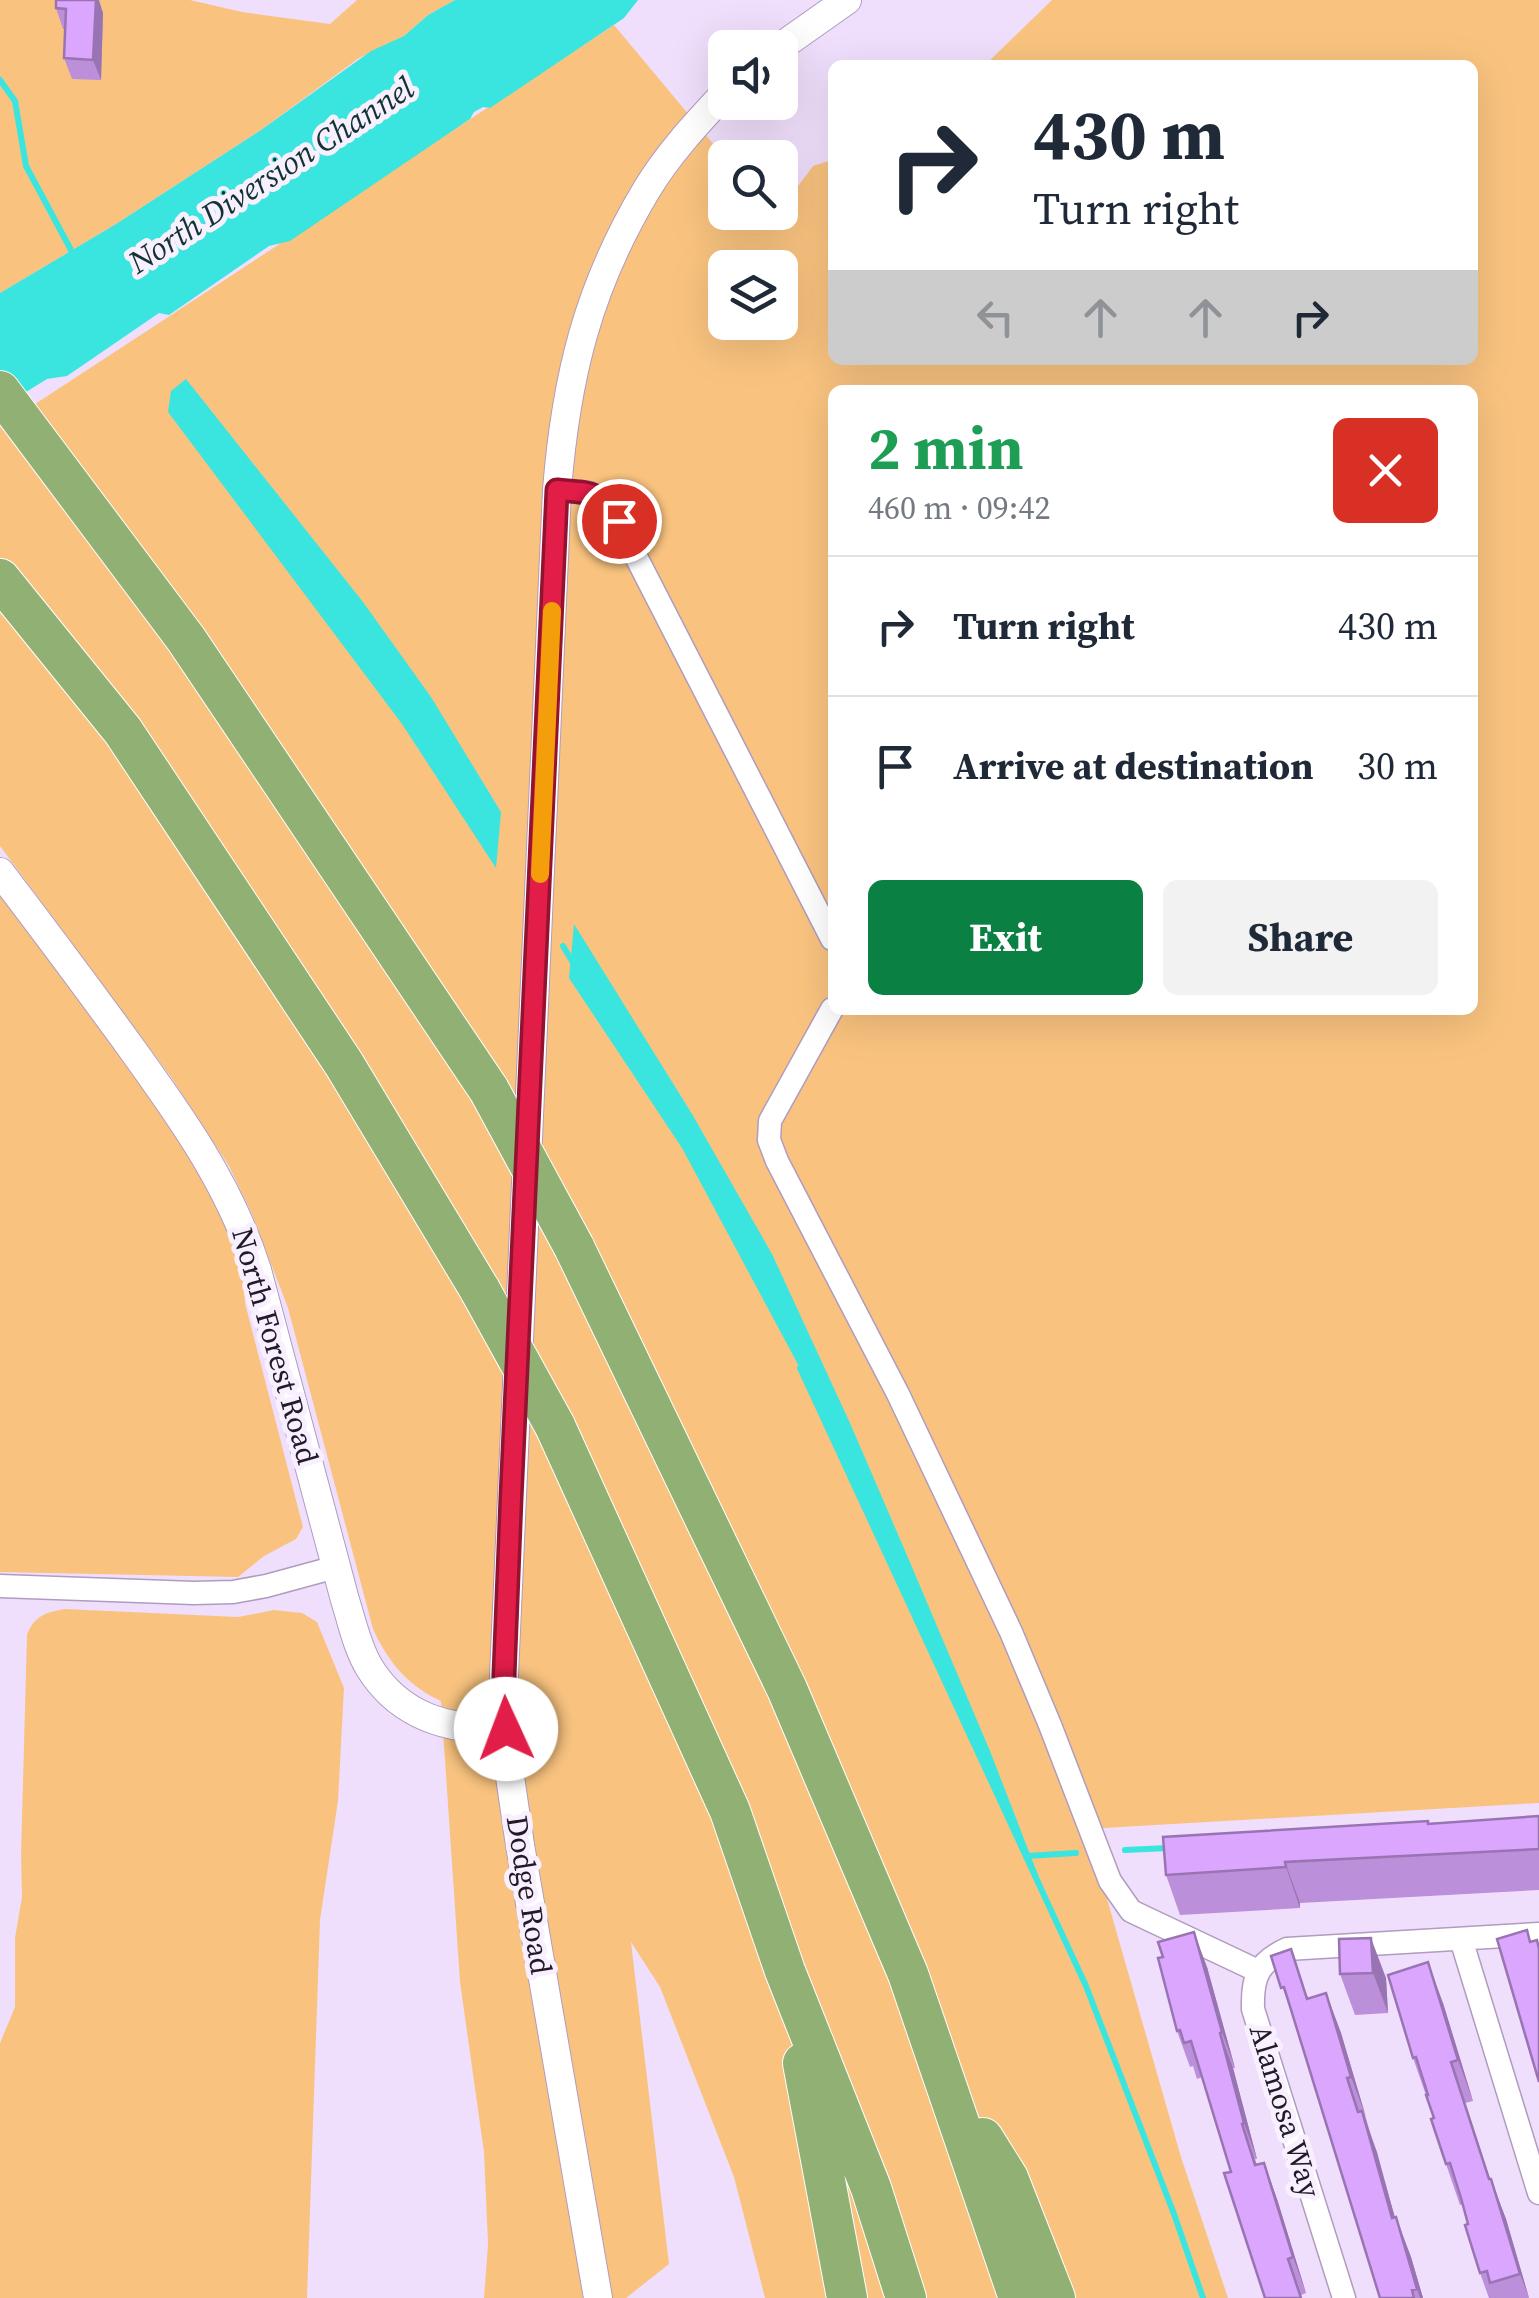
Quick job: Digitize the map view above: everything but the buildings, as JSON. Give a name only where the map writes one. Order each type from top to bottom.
[{"type":"highway","points":[[0,391],[186,640],[489,1090],[574,1246],[786,1689],[908,1974],[1019,2298]]},
{"type":"highway","points":[[0,578],[123,731],[344,1064],[480,1290],[555,1426],[730,1811],[785,1971],[871,2188],[906,2298]]},
{"type":"highway","points":[[785,1971],[848,2298]]},
{"type":"highway","points":[[943,2074],[1008,2178],[1055,2298]]},
{"type":"street","points":[[798,35],[847,0]]},
{"type":"street","name":"Dodge Road","points":[[598,2298],[520,1845],[509,1770],[504,1675],[557,490],[570,380],[595,296],[618,241],[648,186],[708,111]]},
{"type":"street","points":[[557,490],[589,493],[608,502],[828,931]]},
{"type":"street","name":"North Forest Road","points":[[0,872],[188,1127],[231,1203],[257,1270],[336,1568],[358,1644],[370,1669],[413,1710],[441,1723],[474,1730],[506,1729]]},
{"type":"street","points":[[829,1015],[770,1121],[769,1140],[898,1394],[1011,1632],[1110,1881],[1130,1911],[1258,1971],[1270,1957],[1286,1950],[1539,1934]]},
{"type":"street","points":[[0,1586],[233,1592],[336,1568]]},
{"type":"street","points":[[1460,1939],[1539,2193]]},
{"type":"street","name":"Alamosa Way","points":[[1258,1971],[1252,1990],[1253,2009],[1344,2298]]},
{"type":"shaded area","points":[[0,0],[190,0],[242,12],[330,24],[357,0],[455,0],[428,15],[404,36],[359,58],[261,130],[116,224],[0,293]]},
{"type":"shaded area","points":[[1052,0],[1539,0],[1539,1803],[1087,1829],[1181,2157],[1228,2298],[765,2298],[734,2177],[660,1987],[631,1942],[669,2264],[626,2298],[484,2298],[488,2244],[484,2152],[460,1982],[441,1701],[400,1672],[373,1629],[288,1308],[229,1166],[171,1077],[0,846],[0,427],[614,25],[710,140],[708,230],[798,230],[798,186],[813,166],[828,161],[828,365],[1478,365],[1478,60],[990,60]]},
{"type":"shaded area","points":[[0,891],[147,1092],[206,1182],[248,1276],[245,1303],[303,1527],[296,1539],[264,1556],[238,1577],[0,1572]]},
{"type":"shaded area","points":[[65,1609],[238,1617],[274,1610],[302,1613],[317,1622],[344,1688],[338,1801],[320,1920],[307,2298],[0,2298],[0,2043],[15,2007],[15,1938],[22,1897],[27,1635],[41,1616]]},
{"type":"water","name":"North Diversion Channel","points":[[455,0],[638,0],[624,18],[490,108],[474,112],[470,119],[290,241],[269,246],[169,315],[159,313],[67,376],[47,379],[0,408],[0,293],[116,224],[261,130],[371,51],[404,36],[428,15]]},
{"type":"water","points":[[186,379],[363,602],[431,697],[501,812],[496,868],[402,724],[168,412],[171,391]]},
{"type":"water","points":[[574,924],[692,1114],[772,1254],[909,1560],[990,1751],[1057,1924],[802,1372],[682,1148],[569,978]]},
{"type":"waterway","points":[[0,80],[15,101],[26,166],[71,250]]},
{"type":"waterway","points":[[563,946],[575,966]]},
{"type":"waterway","points":[[800,1368],[1086,1986],[1203,2298]]},
{"type":"waterway","points":[[1125,1850],[1168,1848]]},
{"type":"waterway","points":[[1027,1856],[1076,1853]]},
{"type":"slow traffic","points":[[540,874],[552,611]]},
{"type":"route","points":[[506,1729],[504,1675],[511,1498],[557,490],[589,493],[608,502],[619,521]]}]
